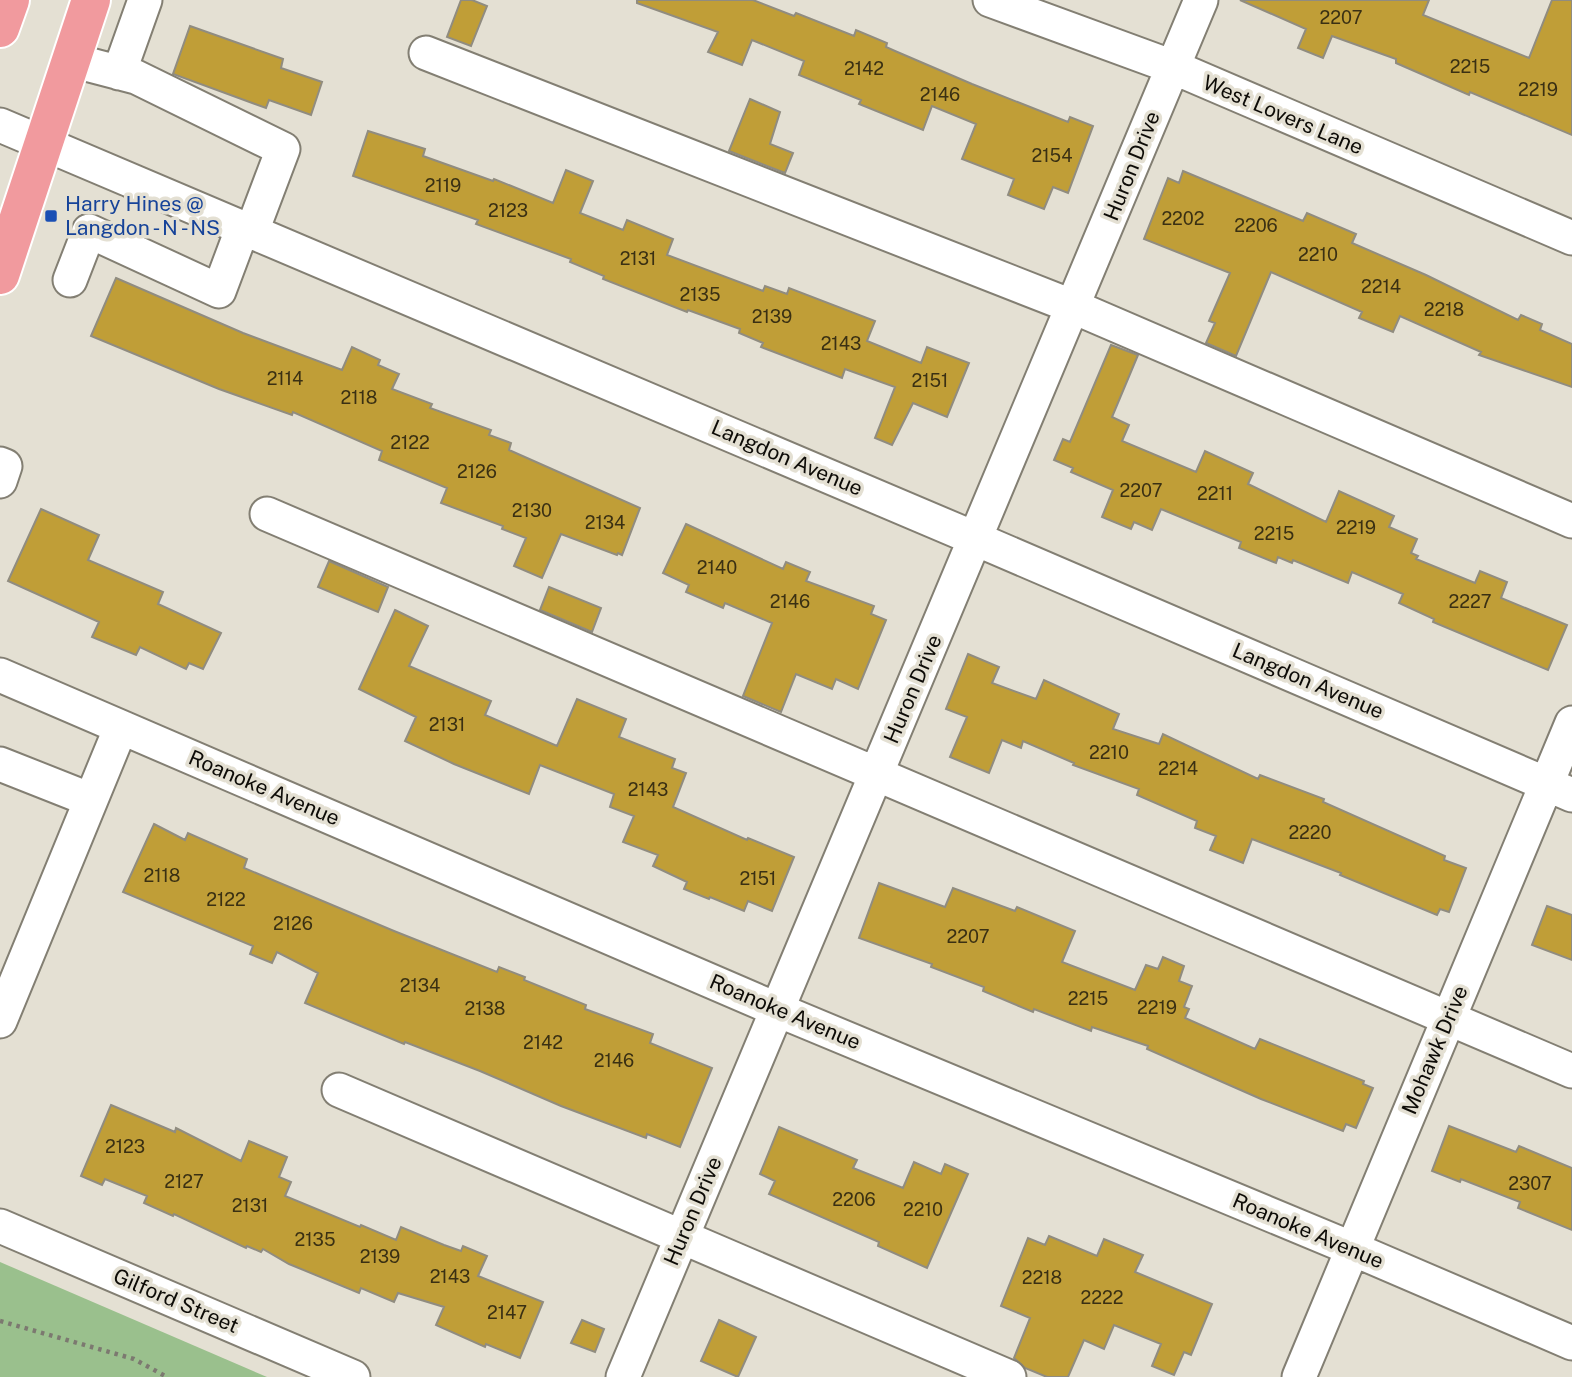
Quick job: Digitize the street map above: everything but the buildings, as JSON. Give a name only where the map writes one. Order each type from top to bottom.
[{"type":"main road","points":[[0,28],[10,0]]},
{"type":"main road","points":[[0,275],[91,0]]},
{"type":"street","points":[[119,73],[145,0]]},
{"type":"street","name":"West Lovers Lane","points":[[990,0],[1173,67],[1572,239]]},
{"type":"street","name":"Huron Drive","points":[[623,1377],[1201,0]]},
{"type":"street","points":[[426,53],[1074,307],[1572,521]]},
{"type":"street","points":[[70,280],[89,231],[219,291],[283,149],[136,77],[71,60]]},
{"type":"street","name":"Langdon Avenue","points":[[0,125],[1559,789]]},
{"type":"street","points":[[0,464],[5,466],[0,481]]},
{"type":"street","points":[[267,513],[1572,1071]]},
{"type":"street","name":"Roanoke Avenue","points":[[0,675],[778,1010],[1572,1343]]},
{"type":"street","name":"Mohawk Drive","points":[[1299,1377],[1449,1018],[1559,789],[1572,723]]},
{"type":"street","points":[[0,1021],[121,727]]},
{"type":"street","points":[[0,764],[91,800]]},
{"type":"street","points":[[339,1090],[1009,1377]]},
{"type":"street","name":"Gilford Street","points":[[0,1226],[353,1377]]},
{"type":"path","points":[[0,1321],[134,1359],[167,1377]]},
{"type":"green space","points":[[0,1262],[267,1377],[0,1377]]},
{"type":"place","name":"Harry Hines @ Langdon - N - NS","points":[[51,216]]}]
